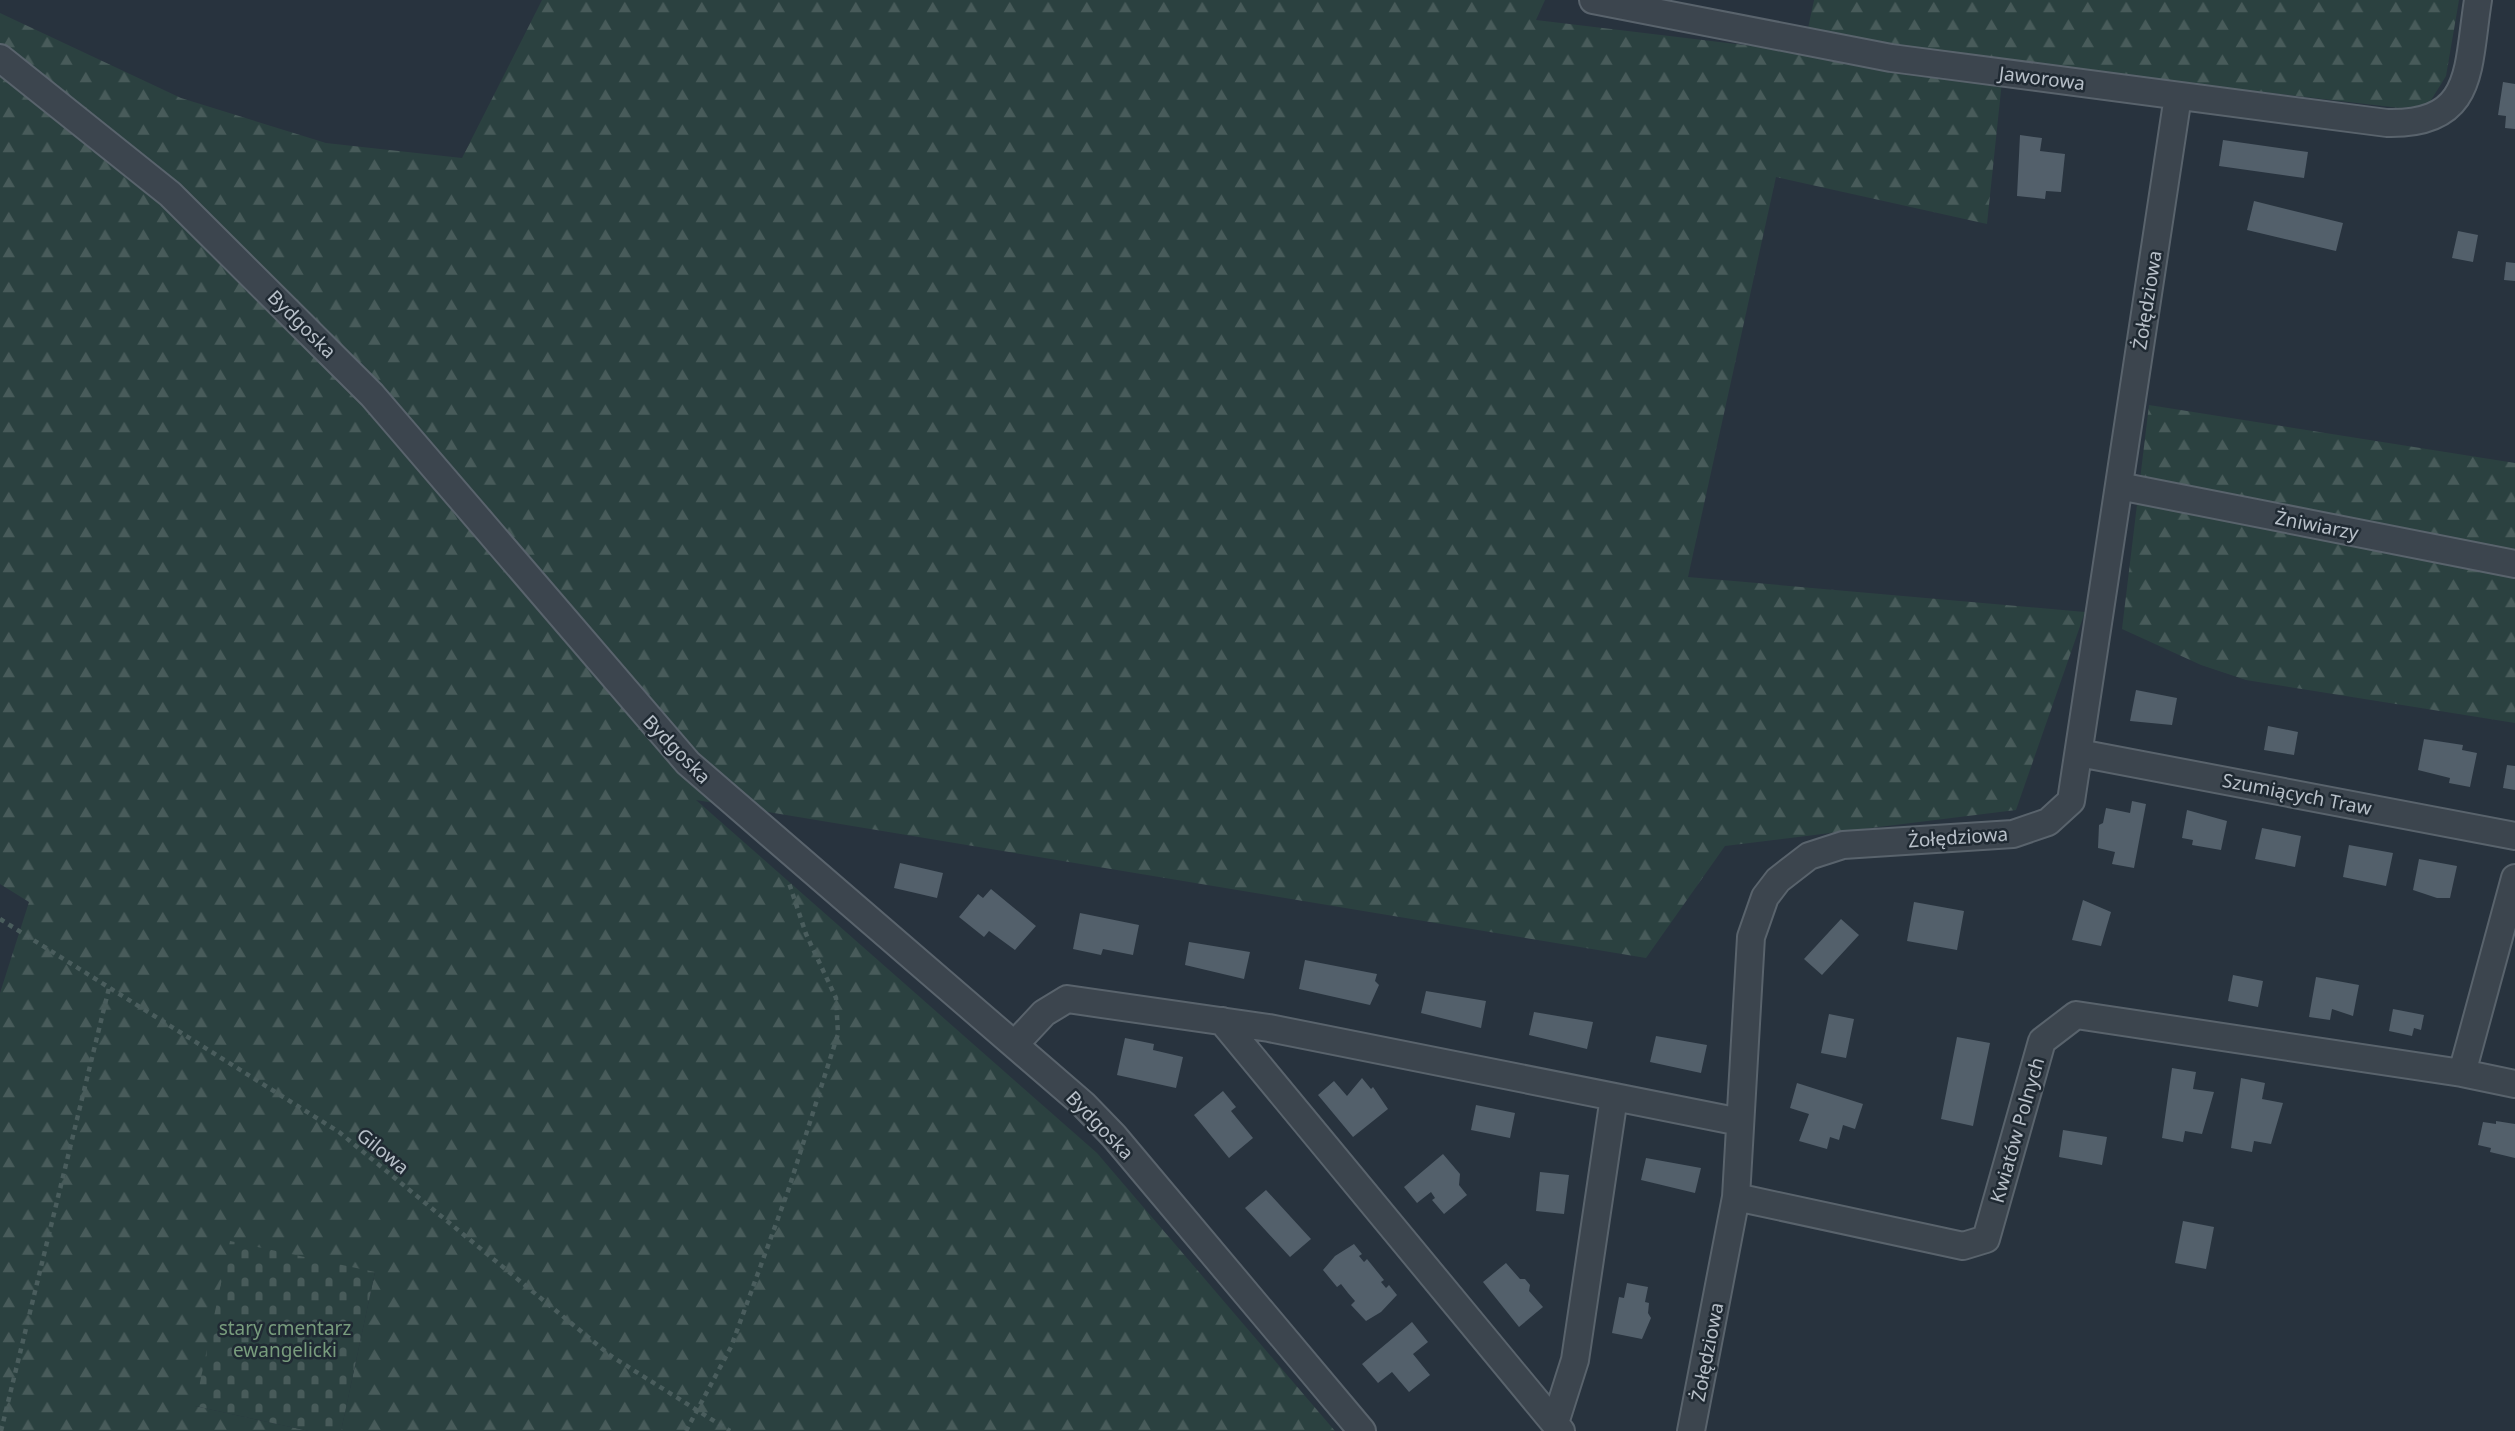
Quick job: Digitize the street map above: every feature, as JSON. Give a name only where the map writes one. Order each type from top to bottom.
[{"type":"street","name":"Jaworowa","points":[[1593,0],[1891,58],[2410,124],[2428,120],[2442,113],[2454,102],[2467,72],[2477,0]]},
{"type":"street","name":"Bydgoska","points":[[0,58],[170,194],[372,395],[688,764],[1015,1044],[1114,1136],[1362,1431]]},
{"type":"street","name":"Żołędziowa","points":[[1691,1431],[1736,1197],[1752,937],[1765,897],[1778,880],[1809,856],[1843,845],[2014,834],[2048,822],[2071,801],[2178,96]]},
{"type":"street","name":"Żniwiarzy","points":[[2119,486],[2515,564]]},
{"type":"street","name":"Szumiących Traw","points":[[2078,752],[2515,836]]},
{"type":"street","points":[[2462,1073],[2515,878]]},
{"type":"street","points":[[1015,1044],[1044,1013],[1067,999],[1269,1028],[1740,1122]]},
{"type":"street","name":"Kwiatów Polnych","points":[[1736,1197],[1963,1246],[1986,1239],[2042,1041],[2076,1015],[2462,1073],[2515,1084]]},
{"type":"street","points":[[1222,1021],[1558,1427]]},
{"type":"street","points":[[1558,1427],[1575,1360],[1614,1097]]},
{"type":"path","points":[[686,1431],[731,1347],[788,1191],[838,1034],[836,998],[790,892],[786,869],[788,852]]},
{"type":"path","name":"Gilowa","points":[[0,919],[339,1132],[611,1356],[697,1413],[730,1431]]},
{"type":"path","points":[[1,1431],[109,988]]},
{"type":"green space","points":[[542,0],[1545,0],[1536,20],[1803,52],[1814,0],[2459,0],[2446,76],[2428,105],[2400,108],[2004,62],[1987,224],[1776,177],[1688,577],[2085,612],[2016,810],[1725,846],[1646,958],[696,800],[1097,1153],[1335,1431],[341,1431],[375,1272],[195,1406],[309,1431],[0,1431],[0,993],[29,902],[0,884],[0,13],[181,98],[326,143],[462,158]]},
{"type":"green space","points":[[2149,405],[2515,463],[2515,723],[2246,680],[2201,665],[2122,629]]},
{"type":"green space","name":"stary cmentarz ewangelicki","points":[[230,1241],[375,1272],[341,1431],[309,1431],[195,1406]]},
{"type":"building","points":[[2503,82],[2515,84],[2515,129],[2505,128],[2506,116],[2498,115]]},
{"type":"building","points":[[2020,135],[2042,138],[2040,151],[2065,154],[2061,192],[2046,191],[2045,199],[2017,196]]},
{"type":"building","points":[[2223,140],[2308,152],[2304,178],[2219,166]]},
{"type":"building","points":[[2254,201],[2343,223],[2336,251],[2247,230]]},
{"type":"building","points":[[2458,231],[2478,235],[2473,262],[2452,258]]},
{"type":"building","points":[[2506,262],[2515,263],[2515,281],[2504,280]]},
{"type":"building","points":[[2136,690],[2177,698],[2172,725],[2130,721]]},
{"type":"building","points":[[2268,726],[2298,732],[2294,755],[2264,750]]},
{"type":"building","points":[[2424,739],[2463,745],[2462,750],[2477,753],[2470,787],[2449,783],[2450,778],[2418,770]]},
{"type":"building","points":[[2507,765],[2515,766],[2515,790],[2503,788]]},
{"type":"building","points":[[2132,801],[2146,804],[2134,868],[2112,864],[2115,852],[2098,848],[2099,825],[2103,823],[2106,808],[2130,813]]},
{"type":"building","points":[[2187,810],[2227,821],[2221,850],[2192,845],[2193,840],[2182,838]]},
{"type":"building","points":[[2262,828],[2301,836],[2295,867],[2255,859]]},
{"type":"building","points":[[2349,845],[2393,853],[2386,886],[2343,877]]},
{"type":"building","points":[[2419,859],[2457,866],[2450,898],[2437,898],[2413,890]]},
{"type":"building","points":[[900,863],[943,873],[937,898],[894,888]]},
{"type":"building","points":[[991,889],[1036,926],[1015,950],[989,931],[984,937],[959,917],[978,894],[983,898]]},
{"type":"building","points":[[2083,900],[2111,912],[2101,946],[2072,940]]},
{"type":"building","points":[[1914,902],[1964,911],[1957,950],[1907,941]]},
{"type":"building","points":[[1080,913],[1139,925],[1133,955],[1103,949],[1101,955],[1073,949]]},
{"type":"building","points":[[1841,919],[1859,935],[1822,975],[1804,959]]},
{"type":"building","points":[[1189,942],[1250,952],[1244,979],[1185,965]]},
{"type":"building","points":[[1305,960],[1377,974],[1375,981],[1379,985],[1370,1005],[1299,989]]},
{"type":"building","points":[[2233,975],[2263,981],[2258,1007],[2228,1001]]},
{"type":"building","points":[[2316,977],[2359,985],[2353,1016],[2332,1009],[2330,1020],[2309,1017]]},
{"type":"building","points":[[1426,991],[1486,1001],[1481,1028],[1421,1013]]},
{"type":"building","points":[[2393,1009],[2424,1015],[2421,1030],[2414,1028],[2412,1036],[2389,1031]]},
{"type":"building","points":[[1534,1012],[1593,1022],[1587,1049],[1529,1035]]},
{"type":"building","points":[[1829,1014],[1854,1019],[1846,1058],[1821,1053]]},
{"type":"building","points":[[1656,1036],[1707,1045],[1701,1073],[1650,1062]]},
{"type":"building","points":[[1957,1037],[1990,1043],[1973,1126],[1941,1119]]},
{"type":"building","points":[[1125,1038],[1154,1044],[1153,1050],[1183,1057],[1176,1088],[1117,1075]]},
{"type":"building","points":[[2172,1068],[2196,1072],[2193,1089],[2214,1092],[2202,1134],[2185,1131],[2183,1142],[2162,1138]]},
{"type":"building","points":[[1362,1078],[1371,1089],[1373,1087],[1388,1109],[1353,1137],[1318,1095],[1334,1081],[1347,1096]]},
{"type":"building","points":[[2241,1078],[2265,1083],[2262,1099],[2283,1103],[2271,1144],[2254,1141],[2252,1152],[2231,1148]]},
{"type":"building","points":[[1797,1083],[1863,1104],[1855,1129],[1843,1125],[1839,1140],[1830,1137],[1827,1149],[1799,1141],[1809,1114],[1790,1108]]},
{"type":"building","points":[[1223,1091],[1236,1107],[1231,1111],[1253,1138],[1229,1158],[1194,1115]]},
{"type":"building","points":[[1476,1105],[1515,1113],[1510,1138],[1471,1130]]},
{"type":"building","points":[[2496,1121],[2515,1124],[2515,1158],[2490,1152],[2491,1148],[2478,1145],[2483,1122],[2496,1124]]},
{"type":"building","points":[[2063,1130],[2107,1137],[2102,1165],[2059,1157]]},
{"type":"building","points":[[1443,1154],[1460,1174],[1459,1185],[1467,1195],[1444,1214],[1432,1200],[1435,1198],[1431,1192],[1417,1203],[1404,1187]]},
{"type":"building","points":[[1646,1158],[1701,1168],[1695,1193],[1641,1180]]},
{"type":"building","points":[[1540,1172],[1569,1175],[1564,1214],[1536,1211]]},
{"type":"building","points":[[1266,1190],[1311,1239],[1290,1257],[1245,1208]]},
{"type":"building","points":[[2183,1221],[2214,1227],[2206,1269],[2175,1263]]},
{"type":"building","points":[[1354,1244],[1362,1254],[1359,1256],[1364,1262],[1367,1259],[1384,1280],[1381,1282],[1386,1288],[1389,1285],[1397,1295],[1381,1312],[1366,1321],[1351,1305],[1355,1301],[1341,1284],[1337,1287],[1323,1270],[1335,1256]]},
{"type":"building","points":[[1506,1263],[1520,1279],[1525,1279],[1530,1285],[1529,1291],[1543,1307],[1519,1327],[1483,1282]]},
{"type":"building","points":[[1627,1283],[1648,1287],[1645,1302],[1649,1303],[1648,1313],[1651,1318],[1642,1339],[1612,1333],[1619,1297],[1624,1298]]},
{"type":"building","points":[[1412,1322],[1428,1342],[1413,1354],[1430,1375],[1409,1392],[1392,1372],[1378,1383],[1362,1364]]}]
